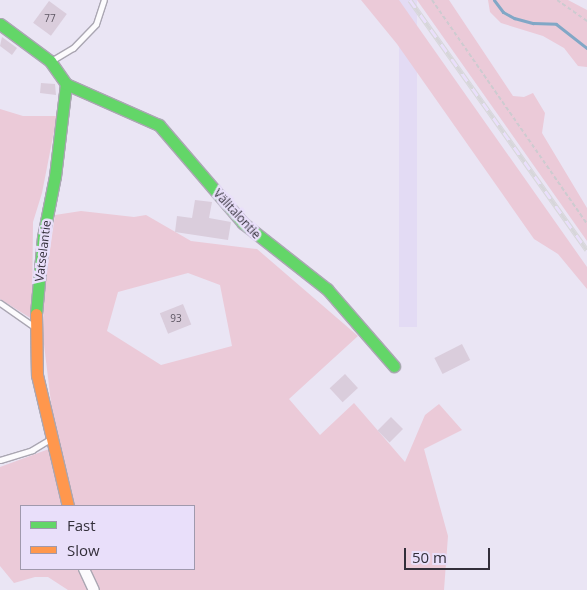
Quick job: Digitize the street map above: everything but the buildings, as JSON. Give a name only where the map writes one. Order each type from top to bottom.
[{"type":"street","points":[[0,24],[50,61],[66,84]]},
{"type":"street","name":"Vatselantie","points":[[66,84],[55,176],[43,237],[35,327],[38,375],[50,439],[68,505]]},
{"type":"street","name":"Välitalontie","points":[[66,84],[158,125],[243,224],[327,289],[394,366]]},
{"type":"street","points":[[84,570],[94,590]]},
{"type":"lane","points":[[50,61],[73,48],[96,24],[104,0]]},
{"type":"lane","points":[[0,303],[35,327]]},
{"type":"lane","points":[[0,460],[32,450],[50,439]]},
{"type":"path","points":[[432,0],[587,224]]},
{"type":"path","points":[[557,0],[587,21]]},
{"type":"shaded area","points":[[361,0],[399,0],[587,267],[587,289],[558,254],[534,239],[397,44]]},
{"type":"shaded area","points":[[399,0],[417,0],[417,327],[399,327]]},
{"type":"shaded area","points":[[417,0],[449,0],[513,96],[524,97],[533,93],[545,113],[542,133],[587,208],[587,241]]},
{"type":"shaded area","points":[[488,0],[568,0],[587,10],[587,67],[578,66],[564,48],[543,36],[501,23],[490,12]]},
{"type":"shaded area","points":[[0,109],[23,116],[57,116],[42,193],[33,222],[32,319],[0,299]]},
{"type":"shaded area","points":[[81,211],[134,217],[146,215],[191,241],[257,249],[358,336],[289,399],[320,435],[354,403],[405,462],[425,415],[439,404],[462,430],[424,449],[448,536],[444,590],[100,590],[90,570],[195,570],[195,505],[75,505],[52,411],[43,336],[44,292],[55,215]],"holes":[[[188,273],[220,285],[232,346],[161,365],[107,331],[118,292]]]},
{"type":"shaded area","points":[[49,449],[63,505],[20,505],[20,570],[79,570],[88,590],[68,590],[48,577],[35,577],[14,583],[0,566],[0,467]]},
{"type":"waterway","points":[[494,0],[503,12],[514,18],[533,23],[556,24],[587,48]]},
{"type":"railway","points":[[410,0],[587,250]]},
{"type":"traffic: fast","points":[[0,24],[50,61],[66,84],[55,176],[43,237],[36,314]]},
{"type":"traffic: fast","points":[[66,84],[159,125],[243,223],[327,289],[394,366]]},
{"type":"traffic: slow","points":[[36,314],[37,375],[68,505]]}]
